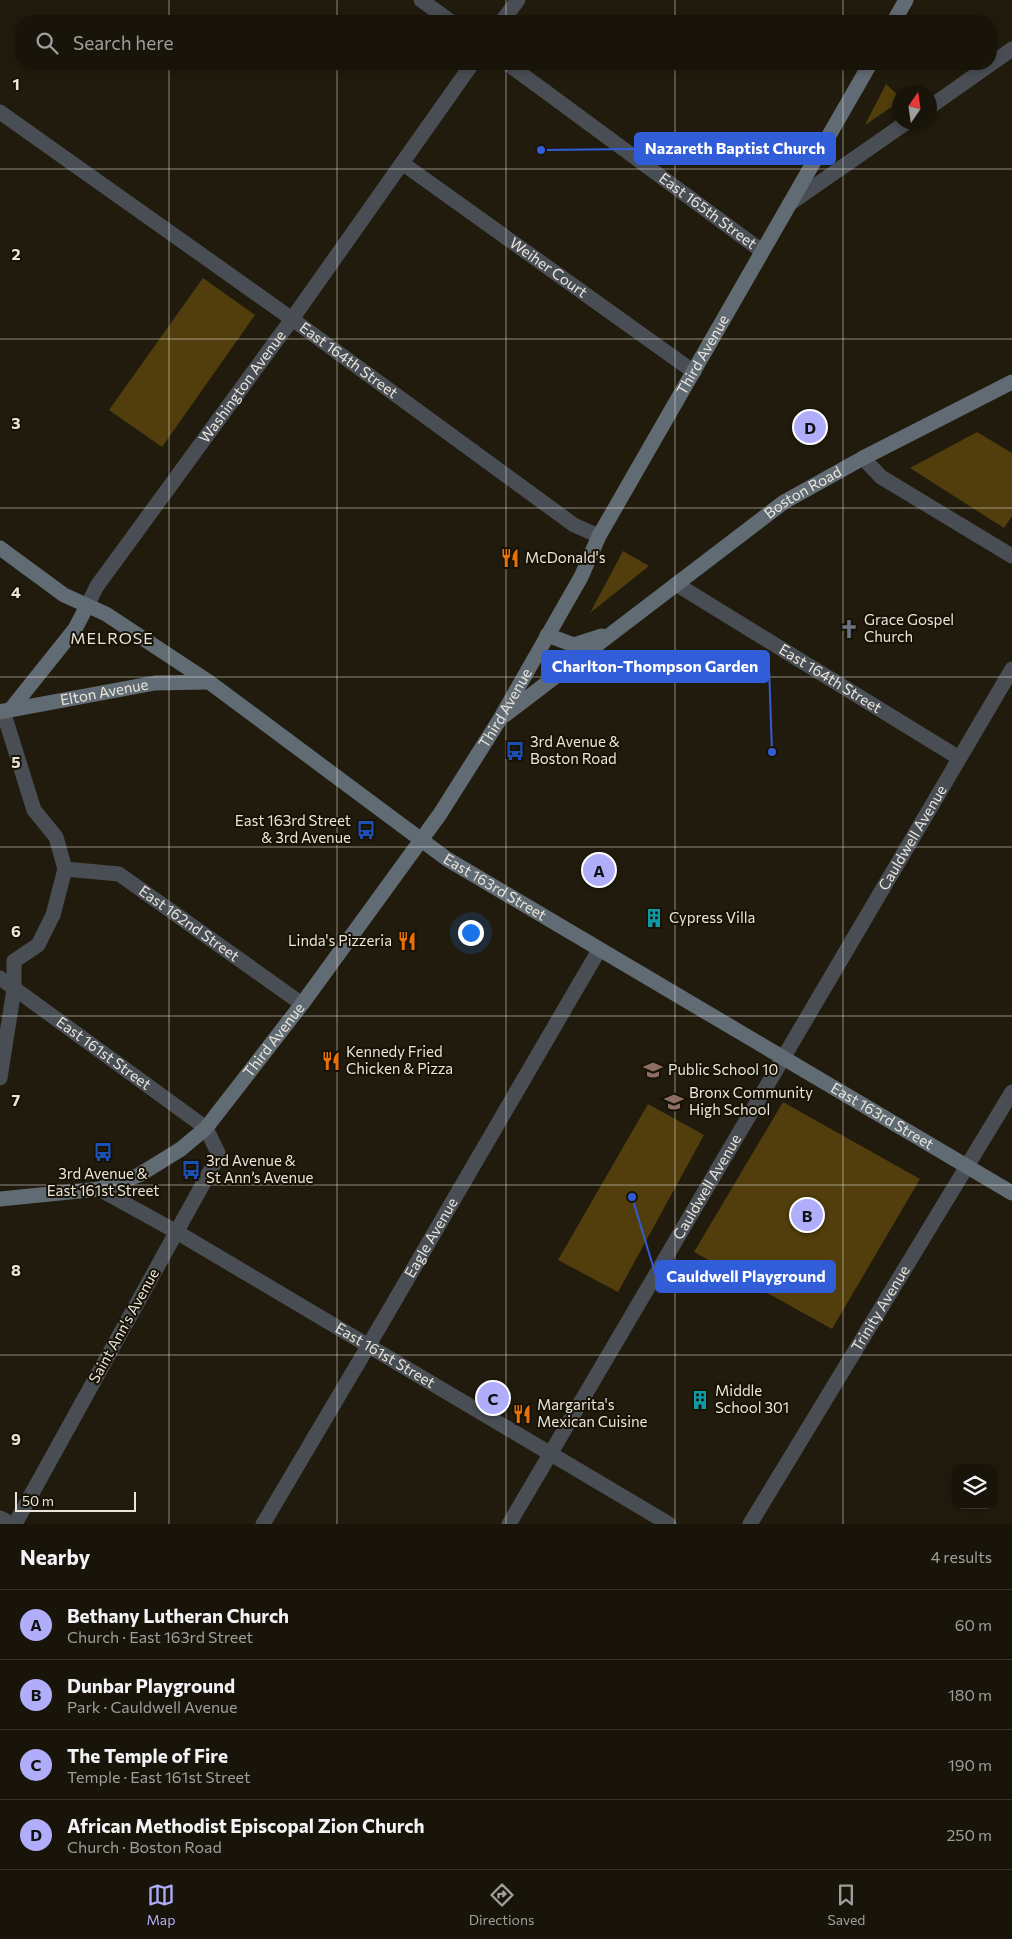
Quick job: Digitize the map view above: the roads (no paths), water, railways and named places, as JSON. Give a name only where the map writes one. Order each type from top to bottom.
[{"type":"main road","points":[[897,15],[906,0]]},
{"type":"main road","name":"Third Avenue","points":[[0,1198],[99,1189],[139,1175],[181,1148],[206,1128],[302,1004],[422,841],[500,719],[581,577],[599,536],[867,70]]},
{"type":"main road","name":"Boston Road","points":[[500,719],[784,502],[863,458],[1012,382]]},
{"type":"main road","name":"East 163rd Street","points":[[0,548],[64,596],[106,614],[209,682],[447,858],[599,950],[1012,1193]]},
{"type":"main road","name":"Washington Avenue","points":[[5,711],[74,628],[86,606]]},
{"type":"main road","name":"Boston Road","points":[[547,635],[574,645],[613,632]]},
{"type":"main road","name":"Elton Avenue","points":[[5,711],[155,683],[209,682]]},
{"type":"street","points":[[422,0],[442,15]]},
{"type":"street","points":[[507,15],[518,0]]},
{"type":"street","points":[[997,60],[1012,49]]},
{"type":"street","name":"Washington Avenue","points":[[86,606],[97,586],[292,319],[468,70]]},
{"type":"street","name":"East 165th Street","points":[[516,70],[762,251]]},
{"type":"street","points":[[937,102],[982,70]]},
{"type":"street","name":"East 164th Street","points":[[0,112],[292,319],[574,526],[599,536]]},
{"type":"street","points":[[792,202],[896,130]]},
{"type":"street","name":"Weiher Court","points":[[402,163],[694,372]]},
{"type":"street","points":[[863,458],[881,477],[1012,556]]},
{"type":"street","name":"East 164th Street","points":[[676,584],[959,758]]},
{"type":"street","name":"Cauldwell Avenue","points":[[509,1524],[1012,670]]},
{"type":"street","points":[[0,1078],[14,989],[14,960],[38,945],[53,915],[66,869],[56,836],[34,810],[5,711]]},
{"type":"street","name":"East 162nd Street","points":[[66,869],[118,874],[302,1004]]},
{"type":"street","name":"Eagle Avenue","points":[[263,1524],[599,950]]},
{"type":"street","name":"East 161st Street","points":[[0,978],[206,1128]]},
{"type":"street","name":"Trinity Avenue","points":[[750,1524],[1012,1092]]},
{"type":"street","name":"Saint Ann's Avenue","points":[[14,1524],[175,1231],[219,1155],[206,1128]]},
{"type":"street","name":"East 161st Street","points":[[99,1189],[175,1231],[669,1524]]},
{"type":"street","points":[[0,1518],[14,1524]]},
{"type":"place","name":"Nazareth Baptist Church","points":[[541,150]]},
{"type":"place","name":"African Methodist Episcopal Zion Church","points":[[810,427]]},
{"type":"place","name":"McDonald's","points":[[510,558]]},
{"type":"place","name":"Grace Gospel Church","points":[[849,629]]},
{"type":"place","name":"3rd Avenue & Boston Road","points":[[515,751]]},
{"type":"place","name":"Charlton-Thompson Garden","points":[[772,752]]},
{"type":"place","name":"East 163rd Street & 3rd Avenue","points":[[366,830]]},
{"type":"place","name":"Bethany Lutheran Church","points":[[599,870]]},
{"type":"place","name":"Cypress Villa","points":[[654,918]]},
{"type":"place","name":"Linda's Pizzeria","points":[[407,941]]},
{"type":"place","name":"Kennedy Fried Chicken & Pizza","points":[[331,1061]]},
{"type":"place","name":"Public School 10","points":[[653,1070]]},
{"type":"place","name":"Bronx Community High School","points":[[674,1102]]},
{"type":"place","name":"3rd Avenue & East 161st Street","points":[[103,1152]]},
{"type":"place","name":"3rd Avenue & St Ann’s Avenue","points":[[191,1170]]},
{"type":"place","name":"Cauldwell Playground","points":[[632,1197]]},
{"type":"place","name":"Dunbar Playground","points":[[807,1215]]},
{"type":"place","name":"The Temple of Fire","points":[[493,1398]]},
{"type":"place","name":"Middle School 301","points":[[700,1400]]},
{"type":"place","name":"Margarita's Mexican Cuisine","points":[[522,1414]]},
{"type":"district","name":"MELROSE","points":[[112,638]]}]
